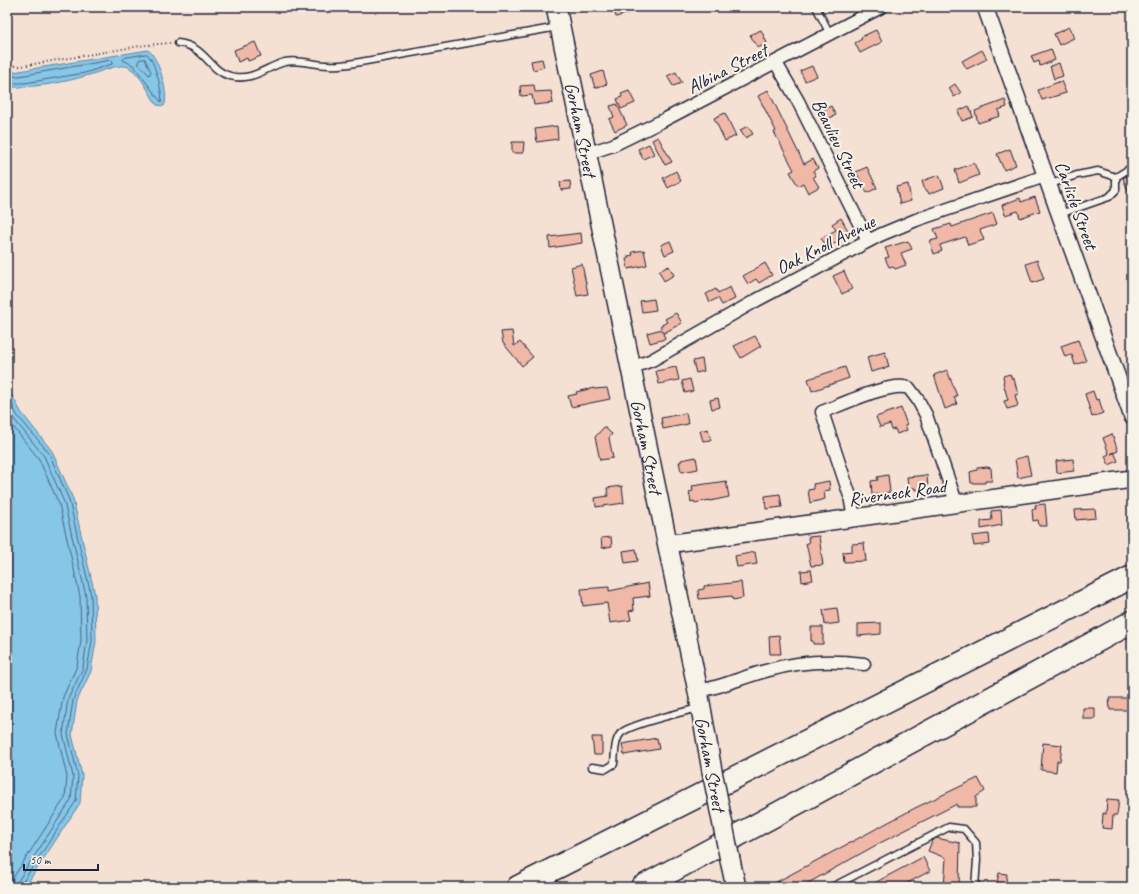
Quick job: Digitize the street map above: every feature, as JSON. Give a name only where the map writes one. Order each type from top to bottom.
[{"type":"highway","points":[[518,887],[1132,577]]},
{"type":"highway","points":[[642,887],[1132,622]]},
{"type":"main road","name":"Gorham Street","points":[[556,7],[699,699],[736,887]]},
{"type":"main road","name":"Riverneck Road","points":[[667,544],[957,505],[1132,479]]},
{"type":"street","name":"Albina Street","points":[[586,154],[613,145],[776,63],[882,7]]},
{"type":"street","name":"Carlisle Street","points":[[985,7],[1132,417]]},
{"type":"street","name":"Beaulieu Street","points":[[776,63],[801,107],[868,241]]},
{"type":"street","name":"Oak Knoll Avenue","points":[[631,368],[652,360],[757,300],[868,241],[916,220],[1047,181]]},
{"type":"street","points":[[854,519],[850,496],[822,412],[871,393],[900,386],[909,388],[922,408],[957,505]]},
{"type":"street","points":[[699,699],[716,688],[769,670],[792,665],[843,662],[864,664]]},
{"type":"lane","points":[[816,7],[830,34]]},
{"type":"lane","points":[[178,43],[185,44],[198,50],[224,74],[240,77],[260,74],[285,62],[328,65],[349,64],[560,27]]},
{"type":"lane","points":[[1047,181],[1098,171],[1116,177],[1132,168]]},
{"type":"lane","points":[[1059,215],[1108,197],[1116,190],[1116,177]]},
{"type":"lane","points":[[592,767],[606,769],[614,764],[616,744],[621,734],[699,699]]},
{"type":"lane","points":[[832,887],[949,827],[964,829],[976,843],[977,860],[974,887]]},
{"type":"path","points":[[7,72],[8,66],[22,66],[146,45],[178,43]]},
{"type":"water","points":[[148,50],[156,60],[162,76],[165,94],[164,106],[157,105],[145,85],[134,71],[124,66],[114,67],[56,83],[7,87],[7,73]]},
{"type":"water","points":[[7,386],[21,412],[52,451],[73,499],[95,595],[96,641],[91,671],[77,701],[72,735],[82,775],[80,803],[25,887],[7,887]]},
{"type":"building","points":[[613,7],[627,7],[629,13],[616,17]]},
{"type":"building","points":[[1069,27],[1074,38],[1059,45],[1054,34]]},
{"type":"building","points":[[761,30],[767,43],[758,48],[750,35]]},
{"type":"building","points":[[876,30],[882,42],[860,53],[855,43],[862,39],[861,37]]},
{"type":"building","points":[[255,42],[261,56],[248,61],[247,58],[238,62],[234,50]]},
{"type":"building","points":[[1051,49],[1055,60],[1040,66],[1039,61],[1034,63],[1031,56]]},
{"type":"building","points":[[982,50],[987,59],[967,69],[962,61]]},
{"type":"building","points":[[542,59],[544,67],[533,70],[531,61]]},
{"type":"building","points":[[1059,63],[1063,76],[1054,79],[1050,66]]},
{"type":"building","points":[[812,66],[817,76],[805,81],[800,71]]},
{"type":"building","points":[[603,71],[607,84],[595,88],[591,75]]},
{"type":"building","points":[[676,72],[682,83],[673,86],[667,76]]},
{"type":"building","points":[[1061,81],[1066,93],[1042,100],[1038,90]]},
{"type":"building","points":[[955,84],[961,93],[954,97],[949,88]]},
{"type":"building","points":[[534,85],[535,92],[551,91],[553,103],[534,105],[532,95],[521,96],[520,86]]},
{"type":"building","points":[[768,90],[804,164],[813,159],[818,168],[813,171],[816,176],[813,177],[819,187],[808,193],[803,183],[798,186],[790,172],[794,170],[774,132],[776,131],[758,96]]},
{"type":"building","points":[[629,91],[635,103],[621,109],[617,99],[622,97],[621,94]]},
{"type":"building","points":[[1005,100],[1007,107],[998,110],[1000,116],[978,123],[975,111]]},
{"type":"building","points":[[617,104],[627,125],[615,131],[609,119],[614,117],[610,106]]},
{"type":"building","points":[[831,106],[836,115],[823,121],[819,112]]},
{"type":"building","points":[[969,106],[973,117],[962,121],[958,111]]},
{"type":"building","points":[[725,113],[736,136],[725,141],[714,118]]},
{"type":"building","points":[[557,126],[558,139],[537,142],[535,129]]},
{"type":"building","points":[[748,126],[753,134],[745,138],[740,130]]},
{"type":"building","points":[[658,137],[672,162],[665,165],[652,140]]},
{"type":"building","points":[[512,142],[524,142],[523,153],[512,153]]},
{"type":"building","points":[[649,144],[654,154],[643,159],[638,149]]},
{"type":"building","points":[[1010,149],[1016,165],[1004,170],[997,154]]},
{"type":"building","points":[[974,163],[979,175],[959,183],[955,170]]},
{"type":"building","points":[[867,167],[877,188],[867,193],[856,172]]},
{"type":"building","points":[[676,171],[681,181],[668,188],[663,178]]},
{"type":"building","points":[[1132,173],[1132,199],[1131,199],[1123,178]]},
{"type":"building","points":[[939,175],[944,188],[929,194],[927,190],[925,191],[922,181]]},
{"type":"building","points":[[570,181],[571,189],[561,190],[560,182]]},
{"type":"building","points":[[908,184],[911,201],[900,204],[896,187]]},
{"type":"building","points":[[1035,197],[1040,211],[1020,218],[1018,211],[1005,215],[1002,205],[1020,198],[1021,202]]},
{"type":"building","points":[[993,213],[997,224],[980,230],[984,240],[968,245],[965,237],[940,245],[942,251],[934,254],[930,241],[938,239],[934,229],[951,224],[952,227]]},
{"type":"building","points":[[841,218],[851,236],[827,247],[821,238],[836,230],[832,224]]},
{"type":"building","points":[[581,233],[582,243],[550,248],[549,237]]},
{"type":"building","points":[[670,241],[674,251],[665,255],[661,245]]},
{"type":"building","points":[[908,241],[912,249],[901,253],[906,265],[895,269],[893,266],[889,267],[885,258],[889,257],[885,248]]},
{"type":"building","points":[[644,250],[647,265],[628,269],[626,259],[628,259],[628,256],[633,255],[632,252]]},
{"type":"building","points":[[1037,260],[1044,279],[1032,283],[1026,264]]},
{"type":"building","points":[[765,263],[772,275],[759,283],[756,279],[748,284],[743,276]]},
{"type":"building","points":[[582,264],[588,294],[577,296],[571,267]]},
{"type":"building","points":[[669,266],[674,275],[664,281],[659,271]]},
{"type":"building","points":[[844,271],[852,289],[842,294],[833,276]]},
{"type":"building","points":[[730,287],[735,299],[722,305],[718,298],[710,302],[706,294],[716,289],[718,293]]},
{"type":"building","points":[[654,299],[656,310],[642,312],[640,301]]},
{"type":"building","points":[[676,313],[682,323],[664,333],[662,330],[665,339],[650,343],[647,333],[662,329],[660,326],[667,322],[665,319]]},
{"type":"building","points":[[512,331],[514,346],[520,342],[533,357],[522,366],[503,343],[501,332]]},
{"type":"building","points":[[755,336],[761,346],[741,358],[734,346]]},
{"type":"building","points":[[1078,340],[1086,361],[1075,365],[1072,355],[1065,357],[1061,346]]},
{"type":"building","points":[[885,352],[889,367],[871,372],[867,357]]},
{"type":"building","points":[[702,359],[704,371],[696,373],[693,361]]},
{"type":"building","points":[[676,367],[679,380],[659,384],[656,371]]},
{"type":"building","points":[[845,367],[849,378],[812,391],[808,379]]},
{"type":"building","points":[[947,370],[957,396],[954,397],[957,404],[945,409],[934,375]]},
{"type":"building","points":[[1010,374],[1012,379],[1014,379],[1018,394],[1015,395],[1018,406],[1007,409],[1004,401],[1008,400],[1003,382],[1003,376]]},
{"type":"building","points":[[690,379],[693,391],[685,393],[682,381]]},
{"type":"building","points":[[594,388],[607,388],[610,399],[571,407],[568,396],[577,394],[576,392]]},
{"type":"building","points":[[1093,391],[1096,400],[1099,399],[1103,413],[1092,417],[1085,394]]},
{"type":"building","points":[[718,398],[720,407],[712,409],[710,400]]},
{"type":"building","points":[[901,408],[907,425],[905,425],[907,430],[897,434],[895,429],[892,430],[890,424],[880,427],[876,417]]},
{"type":"building","points":[[686,413],[688,424],[663,429],[661,418]]},
{"type":"building","points":[[604,427],[612,434],[609,438],[613,458],[600,460],[595,437]]},
{"type":"building","points":[[708,429],[711,440],[703,441],[700,431]]},
{"type":"building","points":[[1112,434],[1118,451],[1114,453],[1118,461],[1109,465],[1105,456],[1109,454],[1103,438]]},
{"type":"building","points":[[1027,456],[1031,475],[1018,478],[1015,459]]},
{"type":"building","points":[[696,457],[698,469],[683,472],[681,471],[679,462],[681,462],[681,460]]},
{"type":"building","points":[[1073,459],[1074,471],[1057,473],[1056,461]]},
{"type":"building","points":[[977,468],[991,468],[992,481],[985,481],[985,483],[971,483],[970,472],[977,470]]},
{"type":"building","points":[[888,475],[890,492],[872,495],[871,481],[878,480],[877,477]]},
{"type":"building","points":[[927,475],[928,489],[915,490],[915,488],[908,488],[907,477]]},
{"type":"building","points":[[726,481],[729,497],[695,503],[694,501],[691,502],[689,492],[693,491],[692,486]]},
{"type":"building","points":[[829,481],[830,490],[824,491],[825,499],[810,503],[808,490],[814,489],[813,484]]},
{"type":"building","points":[[622,486],[624,503],[596,507],[595,498],[608,496],[607,488]]},
{"type":"building","points":[[780,494],[782,507],[766,509],[765,496]]},
{"type":"building","points":[[1045,504],[1047,526],[1039,526],[1038,520],[1033,521],[1032,509],[1036,509],[1035,505]]},
{"type":"building","points":[[1095,509],[1096,518],[1076,520],[1075,510]]},
{"type":"building","points":[[1001,510],[1002,525],[981,529],[981,521],[992,520],[991,511]]},
{"type":"building","points":[[989,534],[990,544],[974,546],[972,536]]},
{"type":"building","points":[[819,536],[823,565],[811,566],[806,543],[809,543],[808,537]]},
{"type":"building","points":[[611,537],[612,546],[602,548],[601,538]]},
{"type":"building","points":[[864,543],[866,561],[844,562],[843,552],[852,551],[852,544]]},
{"type":"building","points":[[636,549],[638,561],[625,563],[623,551]]},
{"type":"building","points":[[755,552],[757,564],[737,567],[735,556]]},
{"type":"building","points":[[811,570],[813,580],[802,582],[801,571]]},
{"type":"building","points":[[741,582],[743,598],[733,600],[732,596],[699,599],[698,590],[704,589],[704,586]]},
{"type":"building","points":[[648,583],[650,596],[633,598],[634,610],[629,611],[631,620],[610,623],[607,603],[583,606],[581,589],[609,587],[609,591]]},
{"type":"building","points":[[837,608],[839,623],[825,625],[823,610]]},
{"type":"building","points":[[881,623],[881,634],[858,636],[858,624]]},
{"type":"building","points":[[811,627],[823,627],[823,644],[813,644],[813,641],[811,641]]},
{"type":"building","points":[[779,635],[781,654],[770,654],[769,636]]},
{"type":"building","points":[[1109,698],[1129,698],[1130,710],[1110,710]]},
{"type":"building","points":[[1083,708],[1095,708],[1095,719],[1083,719]]},
{"type":"building","points":[[592,737],[602,737],[602,755],[594,755]]},
{"type":"building","points":[[657,738],[659,749],[624,755],[622,744]]},
{"type":"building","points":[[1043,743],[1062,745],[1060,761],[1057,761],[1056,772],[1041,770]]},
{"type":"building","points":[[978,778],[985,791],[976,797],[976,807],[957,807],[957,804],[878,844],[801,887],[767,887],[915,808]]},
{"type":"building","points":[[1107,799],[1119,800],[1117,815],[1113,815],[1112,829],[1102,828],[1103,813],[1106,814]]},
{"type":"building","points":[[936,838],[960,843],[959,887],[944,887],[946,858],[928,851],[932,841]]},
{"type":"building","points":[[923,857],[930,871],[900,887],[867,887]]},
{"type":"building","points":[[999,873],[1007,874],[1006,883],[997,882]]}]
